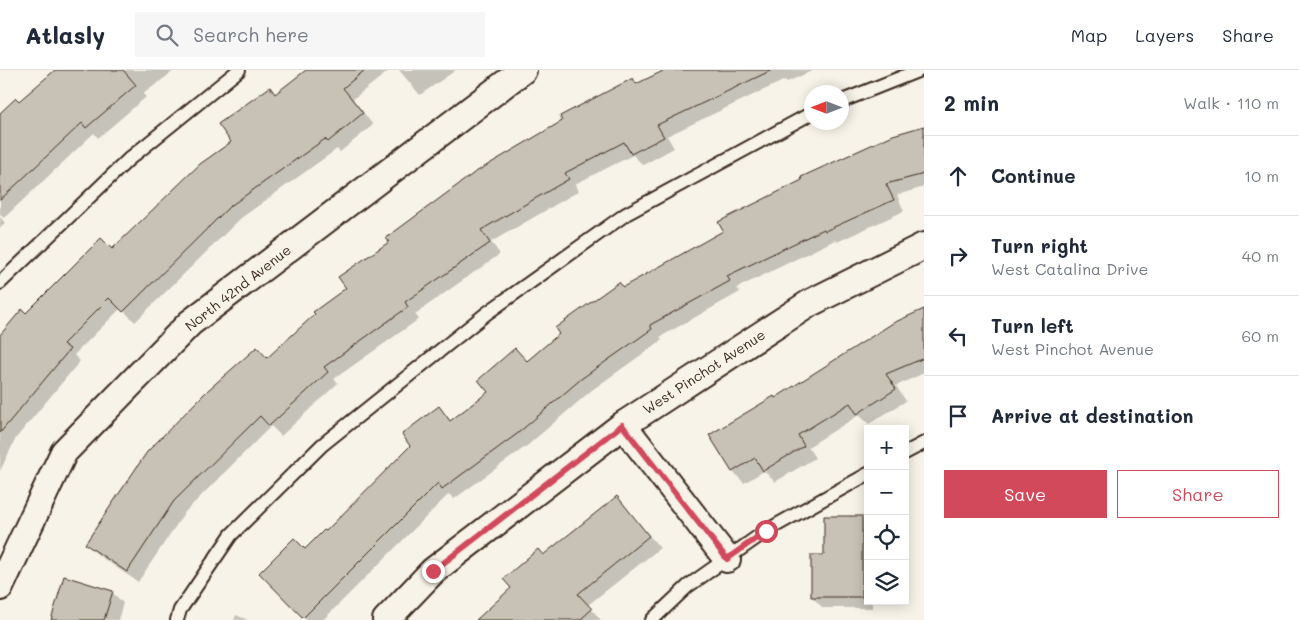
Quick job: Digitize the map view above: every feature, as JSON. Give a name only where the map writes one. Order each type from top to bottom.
[{"type":"street","name":"North 42nd Avenue","points":[[0,587],[64,452],[190,323],[523,70]]},
{"type":"street","name":"West Pinchot Avenue","points":[[386,620],[433,571],[622,425],[810,303],[924,246]]},
{"type":"street","points":[[622,425],[727,559]]},
{"type":"lane","points":[[0,284],[129,159],[239,70]]},
{"type":"lane","points":[[849,98],[920,70]]},
{"type":"lane","points":[[177,620],[180,610],[238,528],[322,445],[487,313],[626,214],[804,117]]},
{"type":"lane","points":[[909,451],[924,443]]},
{"type":"lane","points":[[652,620],[688,586],[766,531],[864,476]]},
{"type":"building","points":[[55,70],[123,70],[136,85],[86,128],[82,123],[0,200],[0,113],[16,98],[19,101]]},
{"type":"building","points":[[306,70],[365,70],[343,88],[363,113],[328,142],[325,139],[229,207],[123,312],[109,298],[63,344],[70,349],[0,433],[0,335],[22,309],[26,313],[101,238],[112,249],[200,164],[231,142],[218,124],[270,87],[275,94]]},
{"type":"building","points":[[665,70],[772,70],[657,125],[664,137],[631,154],[624,142],[565,173],[569,179],[481,230],[490,243],[405,302],[408,307],[324,367],[328,372],[269,426],[260,416],[174,501],[127,572],[85,544],[147,452],[207,391],[257,347],[267,358],[315,314],[313,312],[346,288],[338,277],[389,242],[386,238],[474,173],[562,121],[560,116],[633,78],[636,84]]},
{"type":"building","points":[[924,126],[924,174],[886,184],[894,200],[825,231],[824,229],[727,276],[730,281],[650,325],[652,329],[581,379],[517,434],[442,489],[438,483],[303,618],[259,573],[294,538],[305,549],[324,530],[326,531],[410,446],[402,434],[439,406],[450,421],[488,392],[478,380],[515,348],[527,361],[559,334],[555,328],[619,282],[623,287],[723,231],[718,222],[802,180],[801,177],[893,135]]},
{"type":"building","points":[[924,309],[924,358],[886,374],[896,389],[857,414],[850,403],[798,435],[804,446],[763,471],[755,458],[732,472],[709,435],[774,396],[775,398],[893,323]]},
{"type":"building","points":[[617,496],[649,536],[578,594],[592,609],[580,620],[476,620],[511,588],[503,579],[538,549],[543,555]]},
{"type":"building","points":[[824,516],[862,516],[862,597],[811,597],[811,555],[824,555]]},
{"type":"building","points":[[64,576],[113,591],[104,620],[51,620]]},
{"type":"route","points":[[433,571],[622,425],[727,559],[766,531]]}]
